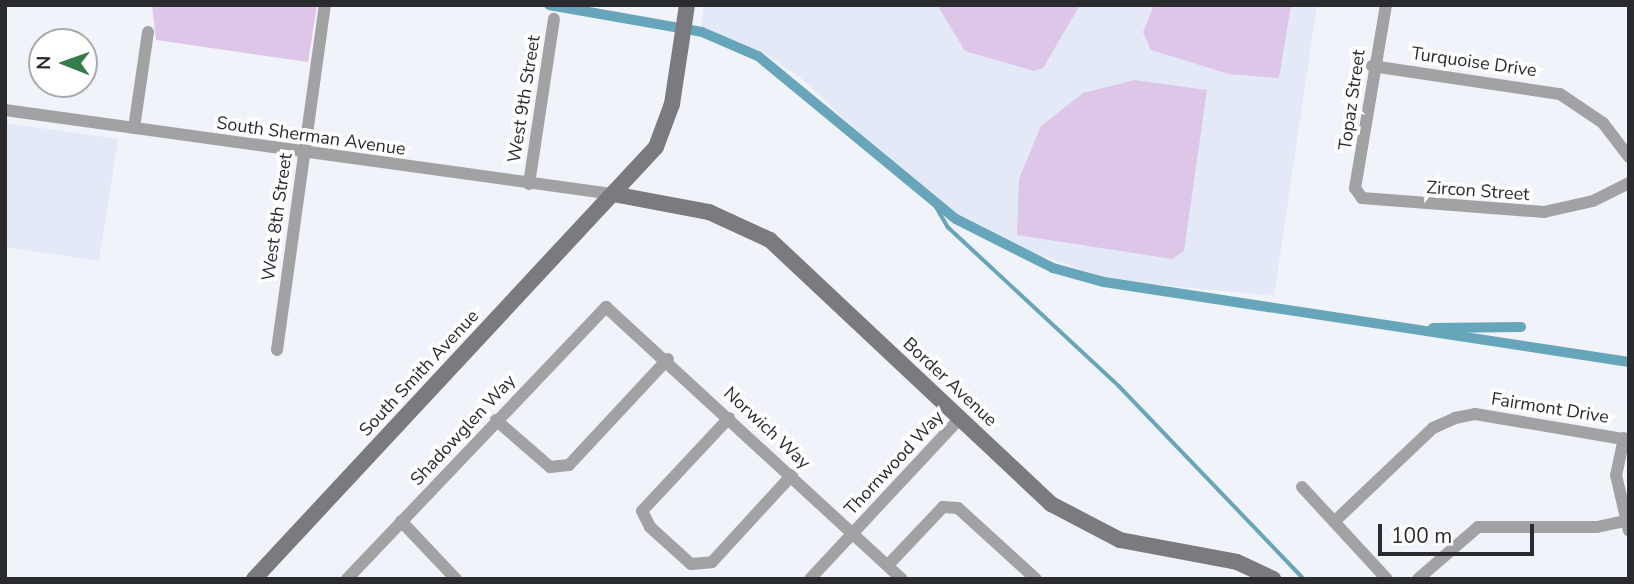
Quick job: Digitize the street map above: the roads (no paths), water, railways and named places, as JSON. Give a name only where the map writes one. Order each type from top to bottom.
[{"type":"street","name":"West 8th Street","points":[[277,350],[325,5]]},
{"type":"street","name":"Topaz Street","points":[[1362,198],[1355,188],[1372,66],[1386,5]]},
{"type":"street","name":"South Smith Avenue","points":[[254,579],[613,194],[666,129],[686,12]]},
{"type":"street","name":"West 9th Street","points":[[529,184],[554,19]]},
{"type":"street","points":[[134,128],[148,32]]},
{"type":"street","name":"Turquoise Drive","points":[[1372,66],[1560,94],[1603,123],[1629,157]]},
{"type":"street","name":"South Sherman Avenue","points":[[5,110],[613,194]]},
{"type":"street","name":"Zircon Street","points":[[1362,198],[1544,212],[1593,201],[1629,184]]},
{"type":"street","name":"Border Avenue","points":[[613,194],[709,212],[770,240],[1051,504],[1149,549],[1237,562],[1273,579]]},
{"type":"street","name":"Norwich Way","points":[[606,307],[668,359],[902,579]]},
{"type":"street","name":"Shadowglen Way","points":[[347,579],[606,307]]},
{"type":"street","points":[[496,420],[550,467],[569,465],[668,359]]},
{"type":"street","name":"Fairmont Drive","points":[[1336,520],[1433,428],[1455,418],[1475,414],[1626,439]]},
{"type":"street","points":[[729,418],[642,511],[650,527],[691,564],[712,562],[792,475]]},
{"type":"street","name":"Thornwood Way","points":[[810,579],[960,418]]},
{"type":"street","points":[[1418,579],[1478,527],[1627,526],[1616,475],[1626,439]]},
{"type":"street","points":[[1302,487],[1336,520],[1387,579]]},
{"type":"street","points":[[888,565],[943,507],[951,508],[1036,579]]},
{"type":"street","points":[[401,521],[456,579]]},
{"type":"waterway","points":[[549,5],[702,32],[758,56],[956,219],[1053,268],[1104,282],[1629,362]]},
{"type":"waterway","points":[[933,201],[948,227],[1119,386],[1304,579]]},
{"type":"waterway","points":[[1433,328],[1521,327]]}]
